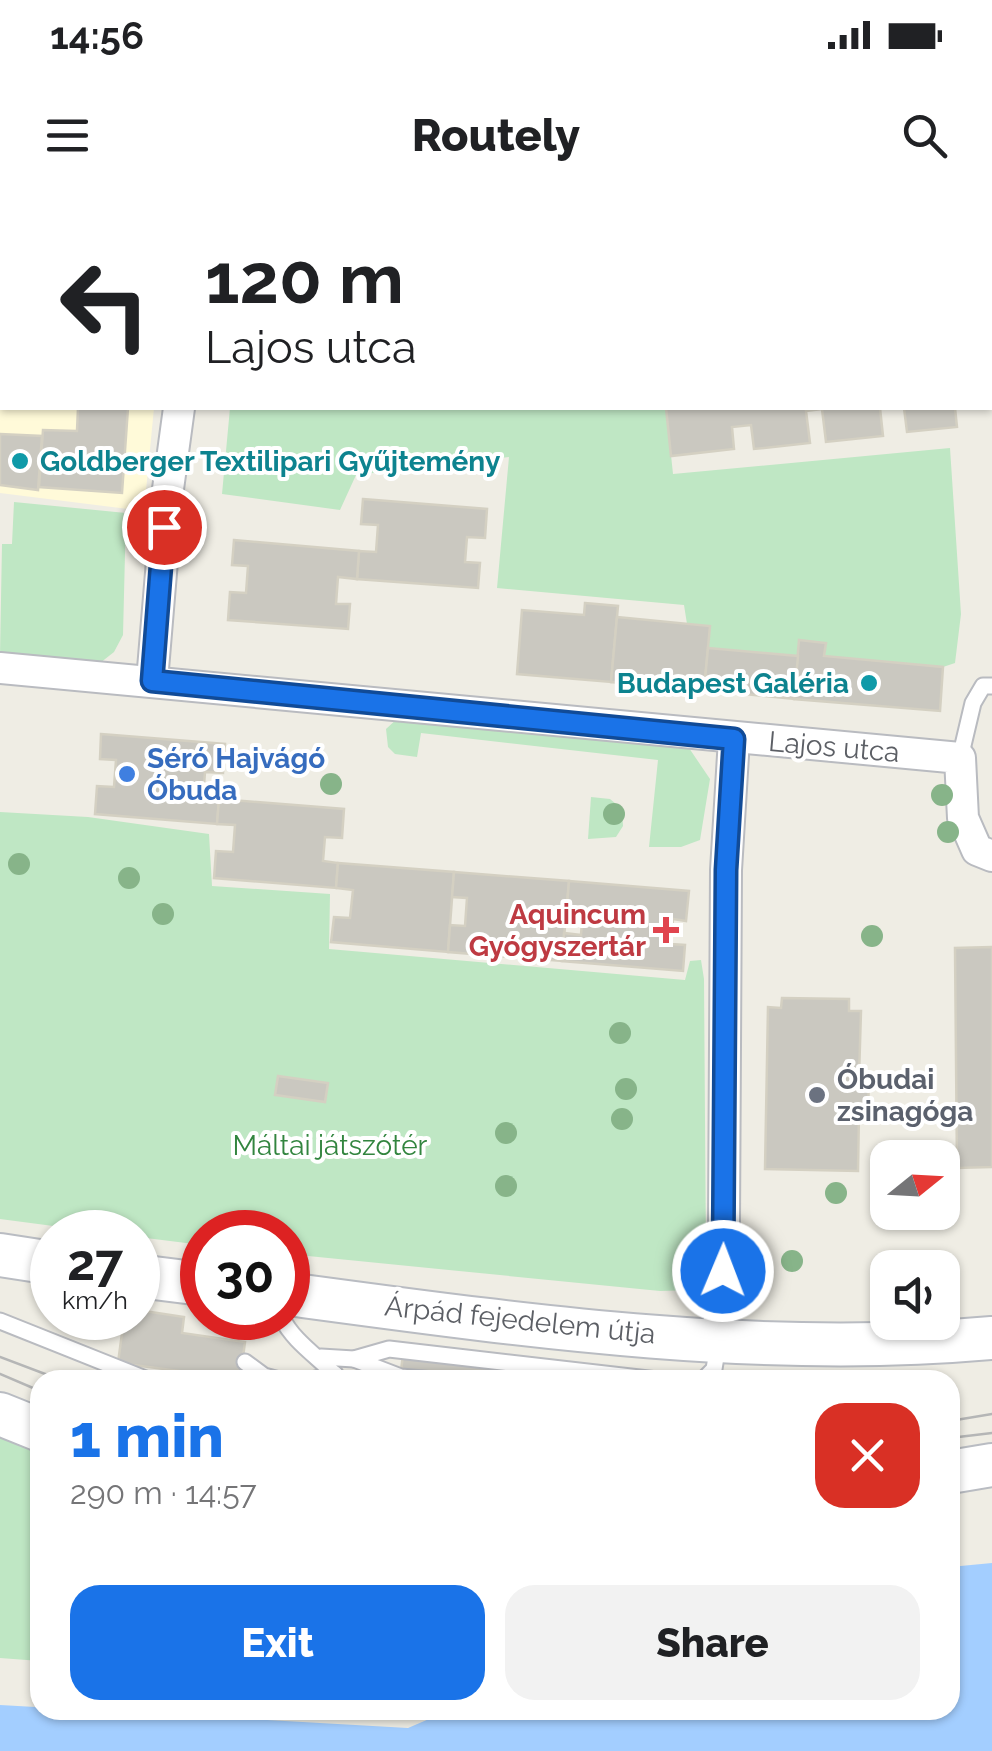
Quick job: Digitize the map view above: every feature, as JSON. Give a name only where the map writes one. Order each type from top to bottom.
[{"type":"street","points":[[152,681],[179,410]]},
{"type":"street","name":"Lajos utca","points":[[0,668],[960,758]]},
{"type":"street","points":[[718,1340],[724,1238],[726,870],[734,739]]},
{"type":"street","points":[[960,758],[964,818],[978,850],[992,856]]},
{"type":"street","points":[[0,1255],[30,1260]]},
{"type":"street","name":"Árpád fejedelem útja","points":[[310,1297],[429,1313],[718,1340],[944,1343],[992,1338]]},
{"type":"street","points":[[0,1414],[30,1426]]},
{"type":"street","points":[[960,1470],[992,1465]]},
{"type":"lane","points":[[960,758],[974,703],[983,686],[992,686]]},
{"type":"lane","points":[[0,1320],[123,1370]]},
{"type":"lane","points":[[299,1340],[331,1370]]},
{"type":"lane","points":[[713,1370],[718,1340]]},
{"type":"lane","points":[[354,1359],[389,1349],[496,1370]]},
{"type":"lane","points":[[320,1357],[354,1359],[383,1370]]},
{"type":"lane","points":[[246,1362],[256,1370]]},
{"type":"shaded area","points":[[0,410],[154,410],[144,511],[0,493]]},
{"type":"green space","points":[[230,410],[666,410],[673,474],[950,448],[961,614],[955,663],[943,667],[824,656],[825,643],[798,656],[708,648],[710,626],[687,624],[684,605],[497,588],[509,457],[356,475],[340,510],[222,494]]},
{"type":"green space","points":[[14,502],[126,513],[123,635],[114,652],[100,663],[0,655],[2,544],[12,544]]},
{"type":"green space","points":[[399,717],[689,748],[710,779],[700,840],[681,847],[649,847],[658,760],[421,733],[417,757],[395,754],[388,747],[386,729]]},
{"type":"green space","points":[[591,797],[610,799],[622,809],[623,826],[616,837],[588,839]]},
{"type":"green space","name":"Máltai játszótér","points":[[0,812],[88,817],[209,834],[212,886],[330,894],[329,949],[685,980],[690,961],[701,960],[706,1258],[696,1290],[660,1291],[310,1256],[310,1210],[180,1210],[180,1242],[160,1240],[160,1210],[30,1210],[30,1223],[0,1219]]},
{"type":"green space","points":[[0,1436],[30,1448],[30,1660],[0,1658]]},
{"type":"water","points":[[992,1563],[992,1751],[0,1751],[0,1705],[30,1707],[30,1720],[266,1720],[408,1728],[427,1720],[960,1720],[960,1566]]},
{"type":"building","points":[[78,410],[128,410],[122,493],[39,487],[43,430],[77,431]]},
{"type":"building","points":[[666,410],[814,410],[806,411],[810,443],[754,449],[751,425],[732,427],[734,449],[671,456]]},
{"type":"building","points":[[822,410],[880,410],[883,436],[826,442]]},
{"type":"building","points":[[904,410],[955,410],[957,427],[907,432]]},
{"type":"building","name":"Goldberger Textilipari Gyűjtemény","points":[[0,434],[42,436],[38,490],[0,485]]},
{"type":"building","points":[[363,499],[487,509],[485,538],[467,537],[465,562],[480,563],[478,588],[357,579],[359,551],[376,552],[378,525],[361,524]]},
{"type":"building","points":[[234,540],[359,551],[357,579],[338,577],[336,604],[350,604],[348,629],[228,620],[230,592],[246,593],[248,566],[232,565]]},
{"type":"building","points":[[585,603],[618,606],[611,682],[517,674],[522,610],[584,615]]},
{"type":"building","points":[[617,617],[710,626],[704,690],[611,682]]},
{"type":"building","name":"Budapest Galéria","points":[[799,640],[826,643],[824,656],[943,667],[940,711],[794,699]]},
{"type":"building","points":[[708,648],[798,656],[794,699],[704,690]]},
{"type":"building","points":[[101,734],[225,744],[223,773],[205,772],[203,798],[219,799],[217,824],[95,814],[97,786],[114,787],[116,760],[100,759]]},
{"type":"building","points":[[219,799],[344,809],[342,838],[325,837],[323,861],[338,863],[336,888],[214,878],[216,851],[233,852],[235,825],[217,824]]},
{"type":"building","points":[[338,863],[454,872],[448,952],[331,942],[334,917],[350,918],[353,890],[336,888]]},
{"type":"building","points":[[454,872],[569,881],[562,961],[448,952],[450,925],[465,926],[467,898],[452,897]]},
{"type":"building","points":[[569,881],[689,891],[686,921],[673,919],[671,944],[685,945],[683,971],[562,961],[564,933],[581,935],[583,907],[567,906]]},
{"type":"building","points":[[992,947],[992,1167],[960,1168],[955,948]]},
{"type":"building","name":"Óbudai zsinagóga","points":[[782,998],[849,999],[849,1011],[861,1011],[859,1077],[869,1078],[868,1112],[859,1112],[858,1171],[765,1169],[768,1007],[781,1008]]},
{"type":"building","points":[[278,1076],[328,1083],[325,1102],[275,1095]]},
{"type":"building","points":[[160,1313],[180,1316],[180,1340],[245,1342],[241,1370],[171,1370],[118,1363],[121,1340],[160,1340]]},
{"type":"building","points":[[404,1345],[511,1357],[510,1370],[401,1370]]},
{"type":"tram line","points":[[0,1357],[34,1370]]},
{"type":"tram line","points":[[0,1374],[30,1387]]},
{"type":"tram line","points":[[960,1419],[992,1414]]},
{"type":"tram line","points":[[960,1437],[992,1433]]},
{"type":"place","name":"Goldberger Textilipari Gyűjtemény","points":[[20,461]]},
{"type":"place","name":"Budapest Galéria","points":[[869,683]]},
{"type":"place","name":"Séró Hajvágó Óbuda","points":[[127,774]]},
{"type":"place","name":"Aquincum Gyógyszertár","points":[[666,930]]},
{"type":"place","name":"Óbudai zsinagóga","points":[[817,1095]]},
{"type":"route","points":[[164,527],[152,681],[734,739],[726,870],[723,1271]]}]
